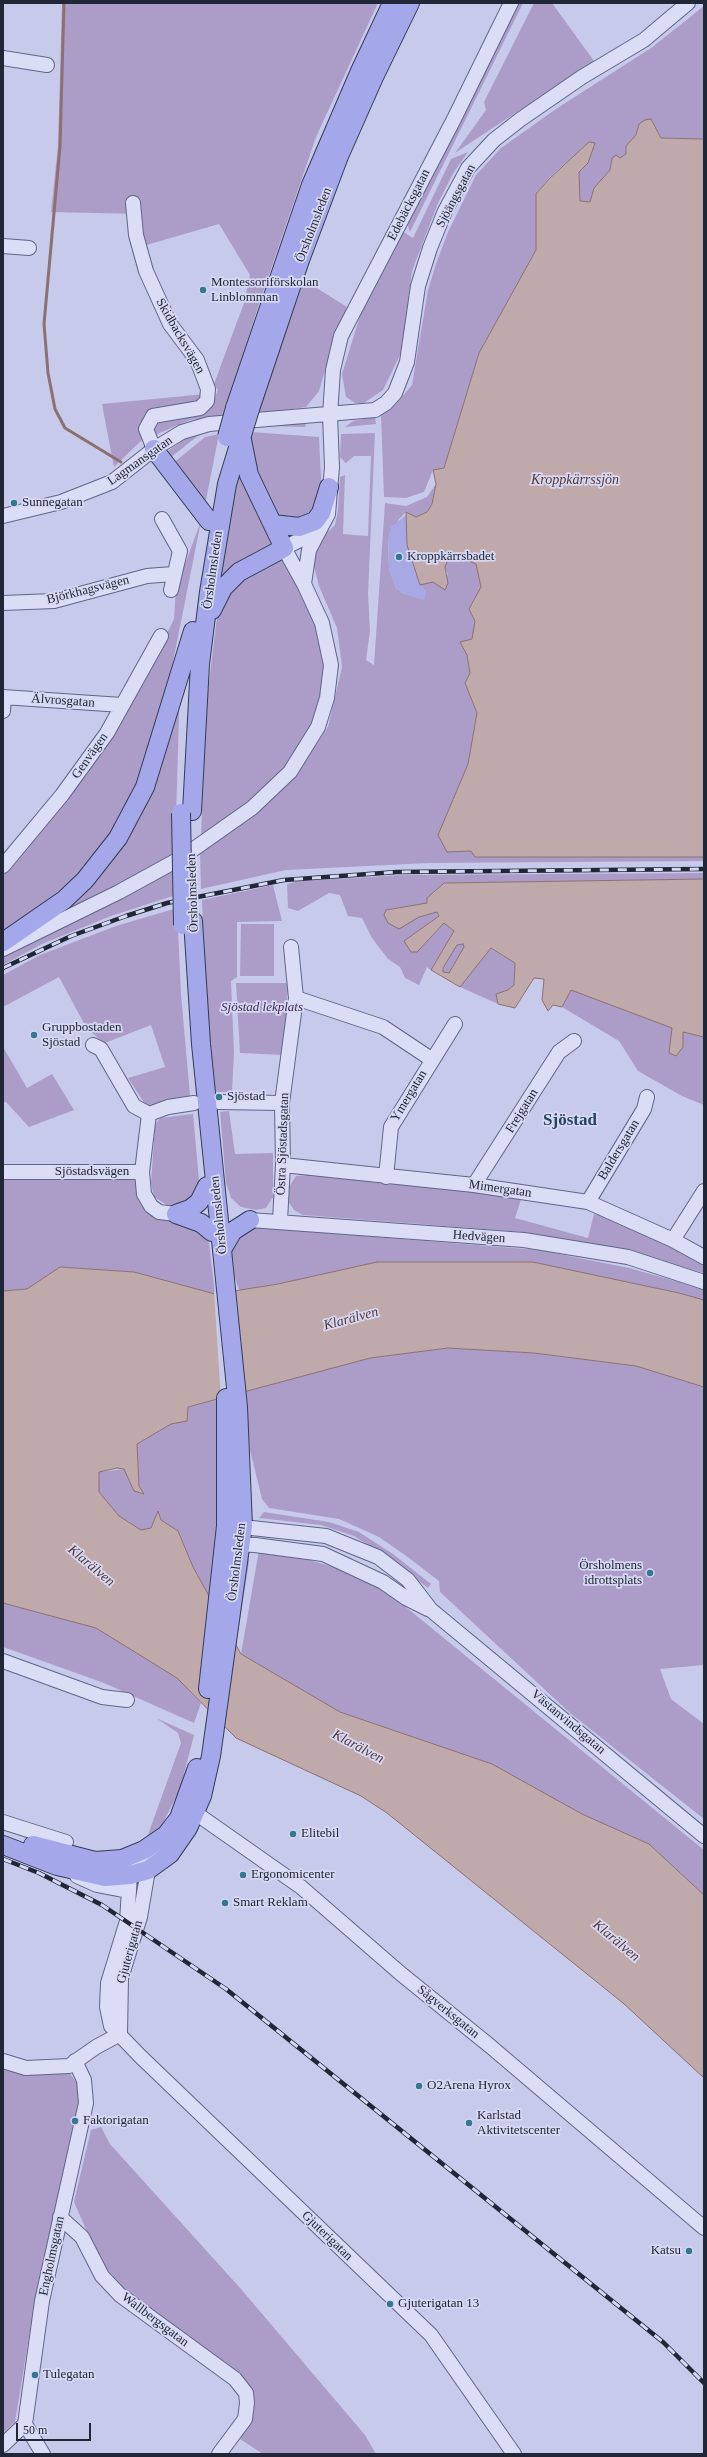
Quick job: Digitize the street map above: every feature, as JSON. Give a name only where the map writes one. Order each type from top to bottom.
[{"type":"main road","name":"Örsholmsleden","points":[[199,629],[209,521],[312,185],[360,71],[392,3]]},
{"type":"main road","name":"Örsholmsleden","points":[[243,409],[339,156],[374,77],[410,3]]},
{"type":"main road","name":"Örsholmsleden","points":[[221,1277],[223,1248],[212,1193],[186,980],[188,923],[186,711],[199,629],[235,436]]},
{"type":"main road","points":[[3,942],[74,890],[85,880],[118,838],[144,787],[199,629],[216,598],[231,579],[244,568],[284,548],[249,475],[235,436]]},
{"type":"main road","points":[[154,449],[209,521]]},
{"type":"main road","points":[[273,524],[299,527],[315,521],[321,513],[329,487]]},
{"type":"main road","name":"Örsholmsleden","points":[[191,1809],[206,1754],[233,1601],[233,1544],[235,1526],[232,1407],[221,1277],[212,1232],[212,1193]]},
{"type":"main road","points":[[176,1214],[190,1209],[212,1193],[237,1217],[250,1220]]},
{"type":"main road","points":[[176,1214],[201,1223],[212,1232]]},
{"type":"main road","points":[[223,1248],[233,1231],[250,1220]]},
{"type":"main road","name":"Örsholmsleden","points":[[206,1754],[221,1579],[233,1544]]},
{"type":"main road","points":[[3,1835],[61,1854],[95,1862],[122,1859],[154,1844],[166,1835],[179,1818],[191,1809]]},
{"type":"main road","points":[[3,1846],[57,1866],[129,1883],[170,1854],[191,1809]]},
{"type":"street","name":"Edebäcksgatan","points":[[316,532],[328,514],[329,487],[332,467],[330,415],[333,370],[341,336],[454,119],[511,3]]},
{"type":"street","name":"Sjöängsgatan","points":[[375,410],[386,403],[395,393],[407,362],[418,286],[430,248],[445,211],[468,168],[494,140],[521,119],[582,77],[644,40],[688,3]]},
{"type":"street","points":[[3,58],[47,65]]},
{"type":"street","name":"Skidbacksvägen","points":[[133,203],[136,235],[146,270],[170,324],[197,360],[208,389],[207,402],[200,408],[153,416],[146,429],[154,449]]},
{"type":"street","points":[[3,246],[29,248]]},
{"type":"street","name":"Lagmansgatan","points":[[3,516],[61,502],[92,491],[112,482],[154,449],[182,432],[209,424],[330,415],[375,410]]},
{"type":"street","points":[[162,519],[180,551],[173,574],[171,590]]},
{"type":"street","points":[[3,949],[119,892],[181,858],[252,808],[290,772],[318,727],[330,681],[331,665],[327,639],[322,623],[304,584],[284,548],[316,532]]},
{"type":"street","points":[[304,584],[307,559],[316,532]]},
{"type":"street","name":"Björkhagsvägen","points":[[3,603],[54,602],[146,576],[173,574]]},
{"type":"street","name":"Genvägen","points":[[3,866],[62,796],[107,733],[161,636]]},
{"type":"street","points":[[3,697],[3,711]]},
{"type":"street","name":"Älvrosgatan","points":[[3,697],[122,705]]},
{"type":"street","name":"Östra Sjöstadsgatan","points":[[280,1221],[283,1165],[282,1102],[296,998],[291,947]]},
{"type":"street","points":[[296,998],[383,1027],[431,1059]]},
{"type":"street","name":"Ymergatan","points":[[386,1177],[391,1127],[431,1059],[455,1024]]},
{"type":"street","name":"Frejgatan","points":[[474,1185],[559,1052],[574,1041]]},
{"type":"street","points":[[94,1045],[101,1049],[134,1106],[148,1114],[168,1107],[194,1103]]},
{"type":"street","name":"Baldersgatan","points":[[588,1202],[644,1109],[647,1097]]},
{"type":"street","points":[[218,1102],[282,1102]]},
{"type":"street","points":[[142,1172],[148,1114]]},
{"type":"street","name":"Mimergatan","points":[[283,1165],[386,1177],[474,1185],[588,1202],[673,1240],[704,1257]]},
{"type":"street","name":"Sjöstadsvägen","points":[[3,1172],[142,1172],[143,1188],[147,1202],[159,1212],[176,1214]]},
{"type":"street","points":[[673,1240],[704,1191]]},
{"type":"street","name":"Hedvägen","points":[[250,1220],[524,1240],[628,1257],[704,1282]]},
{"type":"street","name":"Västanvindsgatan","points":[[235,1526],[326,1536],[378,1557],[408,1580],[430,1610]]},
{"type":"street","name":"Västanvindsgatan","points":[[233,1544],[323,1554],[382,1582],[406,1598],[430,1610],[704,1836]]},
{"type":"street","points":[[3,1661],[102,1697],[127,1700]]},
{"type":"street","name":"Sågverksgatan","points":[[191,1809],[301,1887],[400,1973],[495,2051],[704,2228]]},
{"type":"street","points":[[3,1822],[66,1842]]},
{"type":"street","points":[[129,1883],[134,1867],[162,1846],[166,1835]]},
{"type":"street","name":"Gjuterigatan","points":[[120,2034],[121,1978],[140,1917],[148,1870]]},
{"type":"street","name":"Gjuterigatan","points":[[129,1883],[127,1921],[110,1973],[107,1992],[111,2026],[140,2056],[432,2335],[514,2454]]},
{"type":"street","points":[[3,2061],[26,2068],[69,2066],[96,2047],[120,2034]]},
{"type":"street","name":"Engholmsgatan","points":[[25,2424],[42,2301],[86,2103],[84,2080],[75,2061]]},
{"type":"street","name":"Wallbergsgatan","points":[[60,2217],[82,2237],[102,2276],[120,2295],[235,2379],[246,2393],[247,2403],[245,2419],[219,2454]]},
{"type":"street","points":[[3,2445],[25,2424],[43,2454]]},
{"type":"green space","points":[[62,3],[378,3],[316,137],[258,307],[224,417],[190,420],[155,435],[152,426],[156,419],[210,409],[218,390],[214,384],[244,303],[250,275],[219,224],[143,246],[139,214],[51,212],[58,146]]},
{"type":"green space","points":[[517,3],[523,3],[410,232],[407,224]]},
{"type":"green space","points":[[534,3],[552,3],[594,61],[455,153],[486,110],[484,102]]},
{"type":"green space","points":[[704,6],[704,139],[661,138],[651,119],[639,124],[636,135],[626,146],[626,154],[620,158],[612,158],[610,170],[594,188],[590,202],[580,201],[579,172],[588,163],[595,143],[589,142],[549,178],[536,194],[536,250],[479,353],[444,468],[433,470],[424,492],[406,498],[384,497],[381,415],[396,404],[412,385],[428,290],[448,232],[476,175],[501,148],[556,109],[651,48]]},
{"type":"green space","points":[[468,152],[454,172],[438,203],[412,271],[401,353],[383,390],[364,403],[355,403],[346,397],[342,374],[360,316],[402,231],[413,238],[451,159]]},
{"type":"green space","points":[[304,280],[347,307],[337,331],[319,391],[306,407],[258,414]]},
{"type":"green space","points":[[205,394],[201,401],[150,414],[144,438],[114,467],[102,404]]},
{"type":"green space","points":[[375,417],[376,424],[345,427],[353,421]]},
{"type":"green space","points":[[306,423],[305,427],[274,426]]},
{"type":"green space","points":[[204,431],[170,458],[168,451],[189,436]]},
{"type":"green space","points":[[251,432],[319,437],[322,499],[310,519],[282,517],[271,510],[253,466],[249,444]]},
{"type":"green space","points":[[375,433],[368,594],[370,631],[366,660],[374,665],[385,503],[406,506],[427,497],[436,484],[432,504],[427,512],[416,517],[406,512],[399,519],[388,539],[389,569],[396,588],[404,594],[426,592],[420,585],[448,575],[445,567],[448,560],[465,559],[476,564],[481,587],[469,609],[475,621],[472,640],[460,642],[467,655],[470,673],[465,683],[477,713],[468,764],[439,835],[471,851],[704,857],[704,861],[429,863],[286,870],[201,889],[200,852],[300,769],[328,727],[342,667],[337,628],[319,586],[312,558],[319,540],[335,525],[338,510],[340,477],[345,475],[343,534],[368,536],[371,456],[354,456],[346,463],[340,457],[341,434]]},
{"type":"green space","points":[[219,434],[205,505],[171,465],[205,437]]},
{"type":"green space","points":[[239,464],[275,546],[245,559],[216,585]]},
{"type":"green space","points":[[201,521],[161,722],[122,821],[83,873],[40,912],[3,935],[3,875],[16,862],[107,740],[143,682],[174,619],[176,588]]},
{"type":"green space","points":[[285,558],[316,614],[327,675],[310,741],[283,772],[241,811],[201,839],[205,714],[217,617],[226,593],[241,576]]},
{"type":"green space","points":[[180,681],[175,854],[40,927],[103,868]]},
{"type":"green space","points":[[175,867],[176,895],[111,916],[42,944],[3,965],[3,957],[102,908]]},
{"type":"green space","points":[[704,873],[704,879],[444,883],[427,903],[386,910],[399,929],[419,917],[436,912],[439,916],[404,941],[417,952],[444,923],[454,931],[431,970],[427,967],[419,985],[405,978],[400,967],[388,959],[372,938],[362,918],[348,916],[340,895],[329,893],[298,911],[288,908],[287,884],[299,881],[403,875]]},
{"type":"green space","points":[[273,885],[282,921],[237,922],[237,977],[231,981],[234,1053],[232,1092],[215,1092],[205,984],[202,900]]},
{"type":"green space","points":[[177,908],[181,994],[190,1096],[147,1107],[128,1078],[165,1067],[151,1025],[105,1043],[87,1029],[59,977],[3,1007],[3,975],[40,955],[116,926]]},
{"type":"green space","points":[[241,924],[274,924],[274,976],[240,976]]},
{"type":"green space","points":[[463,944],[464,947],[449,973],[443,972],[442,968],[457,945]]},
{"type":"green space","points":[[490,948],[515,963],[514,985],[508,990],[496,994],[498,1004],[460,987]]},
{"type":"green space","name":"Sjöstad lekplats","points":[[236,983],[288,983],[284,1055],[240,1053]]},
{"type":"green space","points":[[571,990],[672,1028],[669,1053],[683,1047],[683,1032],[704,1037],[704,1105],[682,1096],[638,1071],[619,1041],[562,1007]]},
{"type":"green space","points":[[3,1047],[27,1088],[52,1074],[74,1110],[29,1127],[6,1102],[3,1102]]},
{"type":"green space","points":[[229,1111],[235,1154],[273,1153],[273,1197],[266,1208],[256,1210],[241,1207],[231,1198],[226,1183],[220,1112]]},
{"type":"green space","points":[[193,1114],[199,1180],[195,1195],[181,1205],[167,1205],[154,1197],[151,1183],[155,1125],[160,1118]]},
{"type":"green space","points":[[309,1175],[522,1196],[515,1218],[588,1238],[594,1214],[623,1222],[704,1265],[704,1273],[604,1246],[523,1232],[303,1215],[294,1210],[288,1201],[287,1190],[296,1176]]},
{"type":"green space","points":[[3,1177],[136,1178],[161,1219],[187,1224],[201,1231],[209,1243],[215,1294],[134,1272],[60,1267],[27,1289],[3,1291]]},
{"type":"green space","points":[[252,1227],[539,1250],[629,1268],[704,1289],[704,1300],[679,1293],[533,1262],[377,1262],[278,1284],[239,1290],[228,1257],[230,1244]]},
{"type":"green space","points":[[448,1348],[534,1353],[636,1366],[704,1387],[704,1665],[660,1669],[671,1699],[704,1724],[704,1819],[570,1713],[440,1592],[439,1581],[405,1555],[379,1537],[339,1519],[269,1508],[262,1499],[250,1450],[245,1391],[370,1358]]},
{"type":"green space","points":[[216,1400],[220,1459],[213,1604],[193,1567],[178,1531],[161,1520],[158,1511],[151,1528],[141,1530],[119,1516],[99,1492],[99,1472],[124,1469],[134,1491],[144,1494],[139,1486],[137,1444],[171,1424],[187,1421],[188,1407]]},
{"type":"green space","points":[[264,1512],[329,1522],[359,1532],[393,1554],[431,1584],[428,1588],[390,1559],[354,1536],[321,1525],[259,1518]]},
{"type":"green space","points":[[259,1550],[289,1554],[350,1572],[391,1595],[704,1850],[704,1895],[649,1844],[582,1814],[492,1764],[340,1712],[241,1654]]},
{"type":"green space","points":[[248,1556],[249,1562],[236,1646],[234,1642],[245,1563]]},
{"type":"green space","points":[[3,1603],[96,1628],[177,1678],[201,1703],[194,1723],[104,1683],[3,1647]]},
{"type":"green space","points":[[156,1718],[194,1735],[180,1789],[161,1827],[145,1843],[181,1743],[178,1733]]},
{"type":"green space","points":[[3,2066],[69,2072],[83,2091],[37,2288],[15,2422],[3,2433]]},
{"type":"green space","points":[[101,2127],[110,2144],[241,2289],[365,2435],[376,2454],[263,2454],[240,2439],[255,2404],[243,2377],[134,2300],[100,2261],[74,2202],[91,2130]]},
{"type":"sand","name":"Kroppkärrsbadet","points":[[406,515],[407,545],[420,585],[426,592],[424,600],[404,594],[396,588],[389,569],[388,538],[391,527]]},
{"type":"water","name":"Kroppkärrssjön","points":[[651,119],[661,138],[704,139],[704,857],[475,857],[471,851],[447,852],[438,835],[468,764],[477,713],[465,683],[470,673],[467,655],[460,642],[472,639],[475,621],[469,609],[481,587],[476,564],[465,559],[448,560],[445,567],[448,583],[445,590],[433,582],[420,585],[407,545],[406,512],[416,517],[427,512],[432,504],[436,484],[433,470],[444,468],[479,353],[536,250],[536,194],[549,179],[589,142],[595,143],[588,163],[579,172],[580,201],[590,202],[594,188],[610,170],[612,158],[616,155],[620,158],[626,154],[626,146],[636,135],[639,124],[645,120]]},
{"type":"water","points":[[704,879],[704,1037],[683,1032],[683,1047],[676,1056],[669,1053],[672,1028],[571,990],[562,1007],[553,1005],[548,1011],[542,1000],[544,979],[534,978],[515,1008],[498,1004],[496,994],[508,990],[514,985],[515,963],[491,948],[460,987],[431,970],[454,931],[444,923],[417,952],[411,952],[404,941],[439,916],[437,912],[419,917],[399,929],[388,923],[384,915],[386,910],[427,903],[427,898],[444,883]],"holes":[[[463,944],[464,947],[449,973],[443,972],[443,968],[457,945]]]},
{"type":"water","name":"Klarälven","points":[[377,1262],[533,1262],[679,1293],[704,1300],[704,1387],[636,1366],[534,1353],[448,1348],[370,1358],[188,1407],[187,1421],[171,1424],[137,1444],[139,1486],[144,1494],[134,1491],[124,1469],[117,1468],[99,1472],[99,1492],[119,1516],[141,1530],[151,1528],[158,1511],[161,1520],[178,1531],[193,1567],[241,1654],[340,1712],[492,1764],[582,1814],[649,1844],[704,1895],[704,2078],[623,2003],[387,1813],[361,1796],[236,1738],[177,1678],[96,1628],[3,1603],[3,1291],[27,1289],[60,1267],[134,1272],[215,1294],[278,1284]]},
{"type":"pier","points":[[235,1289],[245,1393],[221,1400],[214,1292]]},
{"type":"waterway","points":[[64,3],[60,146],[44,324],[48,373],[55,409],[65,428],[121,462]]},
{"type":"railway","points":[[3,968],[71,936],[167,903],[284,880],[397,872],[704,869]]},
{"type":"railway","points":[[3,1859],[39,1873],[102,1905],[226,1989],[663,2342],[704,2383]]},
{"type":"place","name":"Montessoriförskolan Linblomman","points":[[203,290]]},
{"type":"place","name":"Sunnegatan","points":[[14,503]]},
{"type":"place","name":"Kroppkärrsbadet","points":[[399,557]]},
{"type":"place","name":"Gruppbostaden Sjöstad","points":[[34,1035]]},
{"type":"place","name":"Sjöstad","points":[[219,1097]]},
{"type":"place","name":"Örsholmens idrottsplats","points":[[650,1573]]},
{"type":"place","name":"Elitebil","points":[[293,1834]]},
{"type":"place","name":"Ergonomicenter","points":[[243,1875]]},
{"type":"place","name":"Smart Reklam","points":[[225,1903]]},
{"type":"place","name":"O2Arena Hyrox","points":[[419,2086]]},
{"type":"place","name":"Faktorigatan","points":[[75,2121]]},
{"type":"place","name":"Karlstad Aktivitetscenter","points":[[469,2123]]},
{"type":"place","name":"Katsu","points":[[689,2251]]},
{"type":"place","name":"Gjuterigatan 13","points":[[390,2304]]},
{"type":"place","name":"Tulegatan","points":[[35,2375]]},
{"type":"district","name":"Sjöstad","points":[[570,1121]]}]
